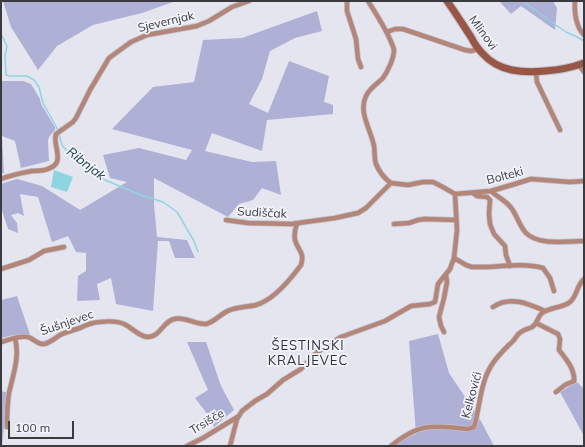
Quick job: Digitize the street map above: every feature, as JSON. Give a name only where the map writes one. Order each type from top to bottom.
[{"type":"main road","name":"Mlinovi","points":[[447,1],[478,49],[487,58],[501,67],[512,71],[536,72],[562,70],[581,64]]},
{"type":"street","points":[[347,1],[347,11],[356,39],[361,67]]},
{"type":"street","points":[[230,446],[239,416],[242,411],[267,394],[283,380],[301,369],[316,353],[341,337],[385,321],[411,306],[433,304],[436,300],[438,284],[450,269],[454,258],[457,230],[455,194],[432,182],[408,185],[391,183],[376,163],[374,145],[365,118],[364,109],[366,95],[382,78],[388,68],[394,50],[377,14],[368,1]]},
{"type":"street","points":[[575,1],[575,13],[579,30],[584,35]]},
{"type":"street","name":"Sjevernjak","points":[[1,179],[19,174],[46,170],[54,166],[58,157],[55,138],[56,134],[73,122],[79,114],[90,90],[106,62],[131,42],[141,37],[197,26],[209,21],[232,7],[247,2]]},
{"type":"street","points":[[386,32],[395,29],[403,29],[465,50],[471,51],[478,49]]},
{"type":"street","points":[[581,64],[584,72]]},
{"type":"street","points":[[536,72],[537,82],[560,130]]},
{"type":"street","name":"Bolteki","points":[[455,194],[491,191],[531,179],[570,182],[584,181]]},
{"type":"street","points":[[297,224],[358,213],[370,205],[391,183]]},
{"type":"street","points":[[491,191],[512,209],[525,232],[530,236],[539,240],[584,242]]},
{"type":"street","points":[[473,193],[477,196],[487,196],[490,200],[490,224],[494,234],[505,246],[506,255],[510,266]]},
{"type":"street","points":[[394,224],[409,223],[425,218],[456,220]]},
{"type":"street","name":"Sudiščak","points":[[226,220],[248,223],[297,224]]},
{"type":"street","name":"Šušnjevec","points":[[15,338],[28,337],[41,344],[44,344],[50,342],[61,334],[88,324],[108,321],[125,324],[143,336],[148,337],[160,332],[166,323],[173,319],[182,319],[200,324],[207,324],[230,310],[261,303],[276,293],[301,265],[302,255],[295,239],[297,224]]},
{"type":"street","points":[[1,269],[29,260],[44,251],[64,247]]},
{"type":"street","points":[[454,258],[463,264],[472,267],[526,265],[543,268],[550,278],[554,291]]},
{"type":"street","points":[[444,332],[439,317],[447,282],[446,275]]},
{"type":"street","points":[[493,306],[505,301],[513,301],[525,303],[545,311],[567,304],[577,292],[580,283],[584,279]]},
{"type":"street","name":"Kelkovići","points":[[391,446],[417,430],[428,427],[474,428],[484,384],[492,365],[519,333],[532,327],[536,323],[539,315],[545,311]]},
{"type":"street","points":[[536,323],[558,334],[560,339],[559,350],[565,357],[573,372],[574,381],[561,387],[556,392]]},
{"type":"street","points":[[1,342],[15,338],[17,346],[17,358],[8,403],[6,428]]},
{"type":"street","name":"Trsišče","points":[[187,446],[239,416]]},
{"type":"shaded area","points":[[3,1],[176,1],[142,13],[93,25],[57,46],[38,70],[11,27]]},
{"type":"shaded area","points":[[499,1],[553,1],[557,8],[555,30],[521,6],[511,14]]},
{"type":"shaded area","points":[[317,11],[322,31],[295,38],[270,51],[262,79],[249,104],[268,113],[289,61],[329,76],[324,102],[333,105],[333,114],[267,120],[262,151],[212,133],[205,151],[252,162],[276,161],[281,195],[262,188],[253,200],[239,204],[228,217],[154,178],[154,204],[157,237],[187,240],[195,258],[175,258],[169,241],[158,241],[153,311],[116,304],[111,278],[97,284],[100,300],[77,301],[78,276],[86,271],[86,253],[76,252],[68,236],[52,242],[38,197],[20,194],[24,216],[18,213],[11,215],[17,223],[18,233],[8,229],[1,207],[1,184],[17,179],[42,186],[80,210],[127,182],[110,178],[103,155],[139,148],[186,160],[192,150],[112,129],[153,87],[194,82],[203,40],[242,38]]},
{"type":"shaded area","points":[[1,81],[23,81],[31,84],[40,99],[41,104],[55,127],[55,130],[49,137],[48,141],[49,161],[21,168],[15,141],[2,136],[4,173],[1,174]]},
{"type":"shaded area","points":[[54,170],[73,177],[67,192],[51,187]]},
{"type":"shaded area","points":[[17,296],[30,334],[1,338],[1,300]]},
{"type":"shaded area","points":[[438,334],[449,373],[481,421],[494,446],[393,446],[403,439],[416,434],[409,341]]},
{"type":"shaded area","points":[[187,342],[206,342],[221,386],[234,410],[214,427],[208,415],[195,398],[208,390]]},
{"type":"shaded area","points":[[577,382],[584,389],[584,436],[560,392]]},
{"type":"shaded area","points":[[1,391],[8,393],[2,446],[1,446]]},
{"type":"waterway","points":[[522,1],[566,32],[584,41]]},
{"type":"waterway","name":"Ribnjak","points":[[1,34],[7,46],[5,56],[6,75],[27,76],[34,80],[39,87],[43,103],[58,130]]},
{"type":"waterway","name":"Ribnjak","points":[[59,134],[62,145],[73,158],[105,180],[141,195],[163,202],[177,212],[194,241],[198,252]]},
{"type":"district","name":"ŠESTINSKI KRALJEVEC","points":[[308,354]]}]
